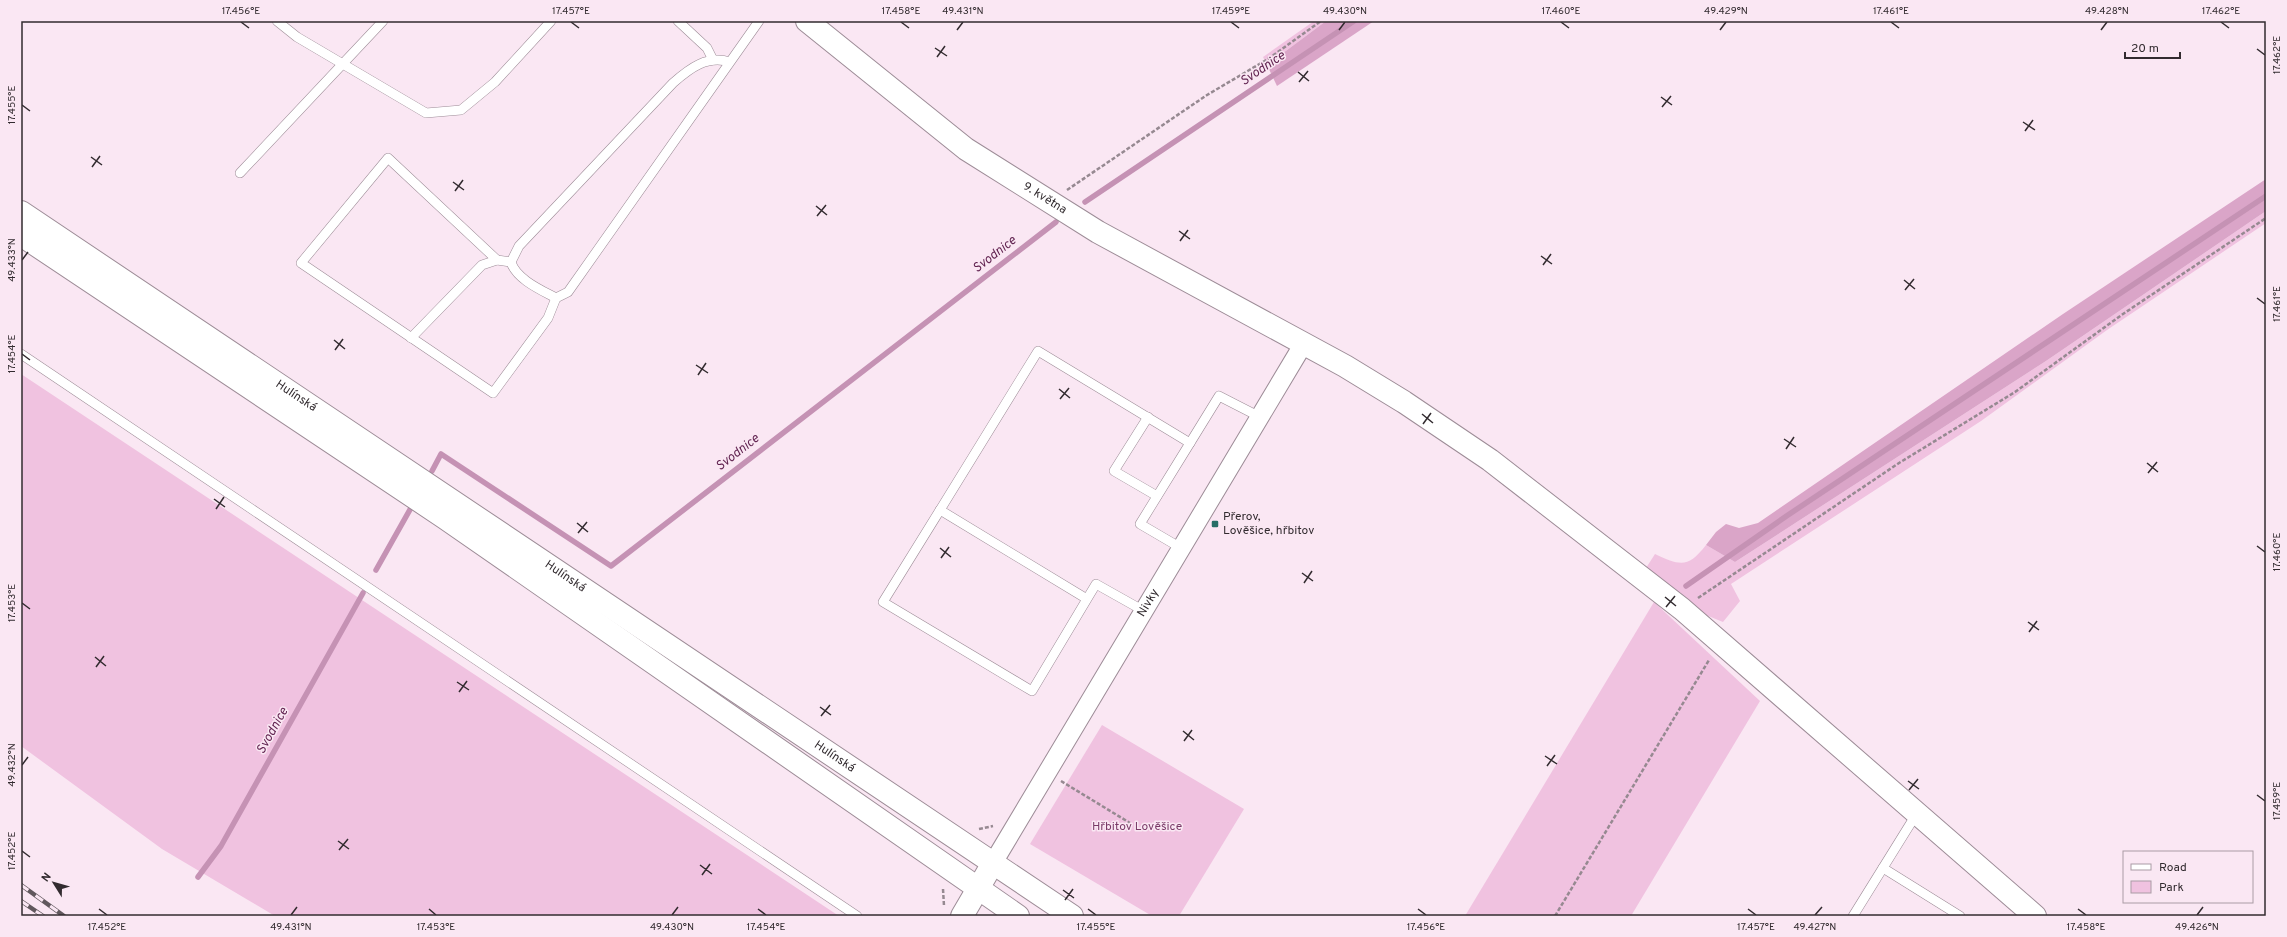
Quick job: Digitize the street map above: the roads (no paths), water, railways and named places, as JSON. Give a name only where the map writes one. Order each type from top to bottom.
[{"type":"main road","name":"9. května","points":[[807,21],[966,149],[1098,232],[1304,343],[1404,402],[1484,456],[1682,609],[2035,916]]},
{"type":"main road","points":[[21,212],[55,245]]},
{"type":"main road","points":[[21,236],[55,245]]},
{"type":"main road","name":"Hulínská","points":[[55,245],[1072,916]]},
{"type":"main road","name":"Hulínská","points":[[55,245],[1018,916]]},
{"type":"main road","points":[[962,916],[993,863]]},
{"type":"street","name":"Nivky","points":[[993,863],[1304,343]]},
{"type":"lane","points":[[277,21],[297,37],[426,113],[461,110],[495,82],[551,21]]},
{"type":"lane","points":[[240,173],[383,21]]},
{"type":"lane","points":[[678,21],[707,48],[713,60]]},
{"type":"lane","points":[[497,260],[388,158],[300,263],[493,393],[548,318],[556,298],[568,292],[758,21]]},
{"type":"lane","points":[[556,298],[539,289],[513,269],[511,262],[520,246],[674,83],[690,68],[719,58],[730,62]]},
{"type":"lane","points":[[411,338],[482,265],[497,260],[511,262]]},
{"type":"lane","points":[[1144,611],[1096,584],[1032,691],[883,602],[1038,351],[1190,443]]},
{"type":"lane","points":[[21,354],[857,916]]},
{"type":"lane","points":[[1181,548],[1140,524],[1219,396],[1260,417]]},
{"type":"lane","points":[[1148,417],[1114,471],[1157,496]]},
{"type":"lane","points":[[940,510],[1087,600]]},
{"type":"lane","points":[[1853,916],[1917,813]]},
{"type":"lane","points":[[1883,868],[1960,916]]},
{"type":"waterway","name":"Svodnice","points":[[1085,202],[1354,21]]},
{"type":"waterway","points":[[1686,586],[1788,515],[2266,196]]},
{"type":"waterway","name":"Svodnice","points":[[432,471],[441,454],[611,566],[1056,222]]},
{"type":"waterway","name":"Svodnice","points":[[376,570],[412,506]]},
{"type":"waterway","name":"Svodnice","points":[[198,877],[221,846],[363,593]]},
{"type":"railway","points":[[21,885],[64,916]]},
{"type":"railway","points":[[21,901],[43,916]]},
{"type":"place","name":"Přerov, Lověšice, hřbitov","points":[[1215,524]]},
{"type":"park label","name":"Hřbitov Lověšice","points":[[1137,827]]}]
